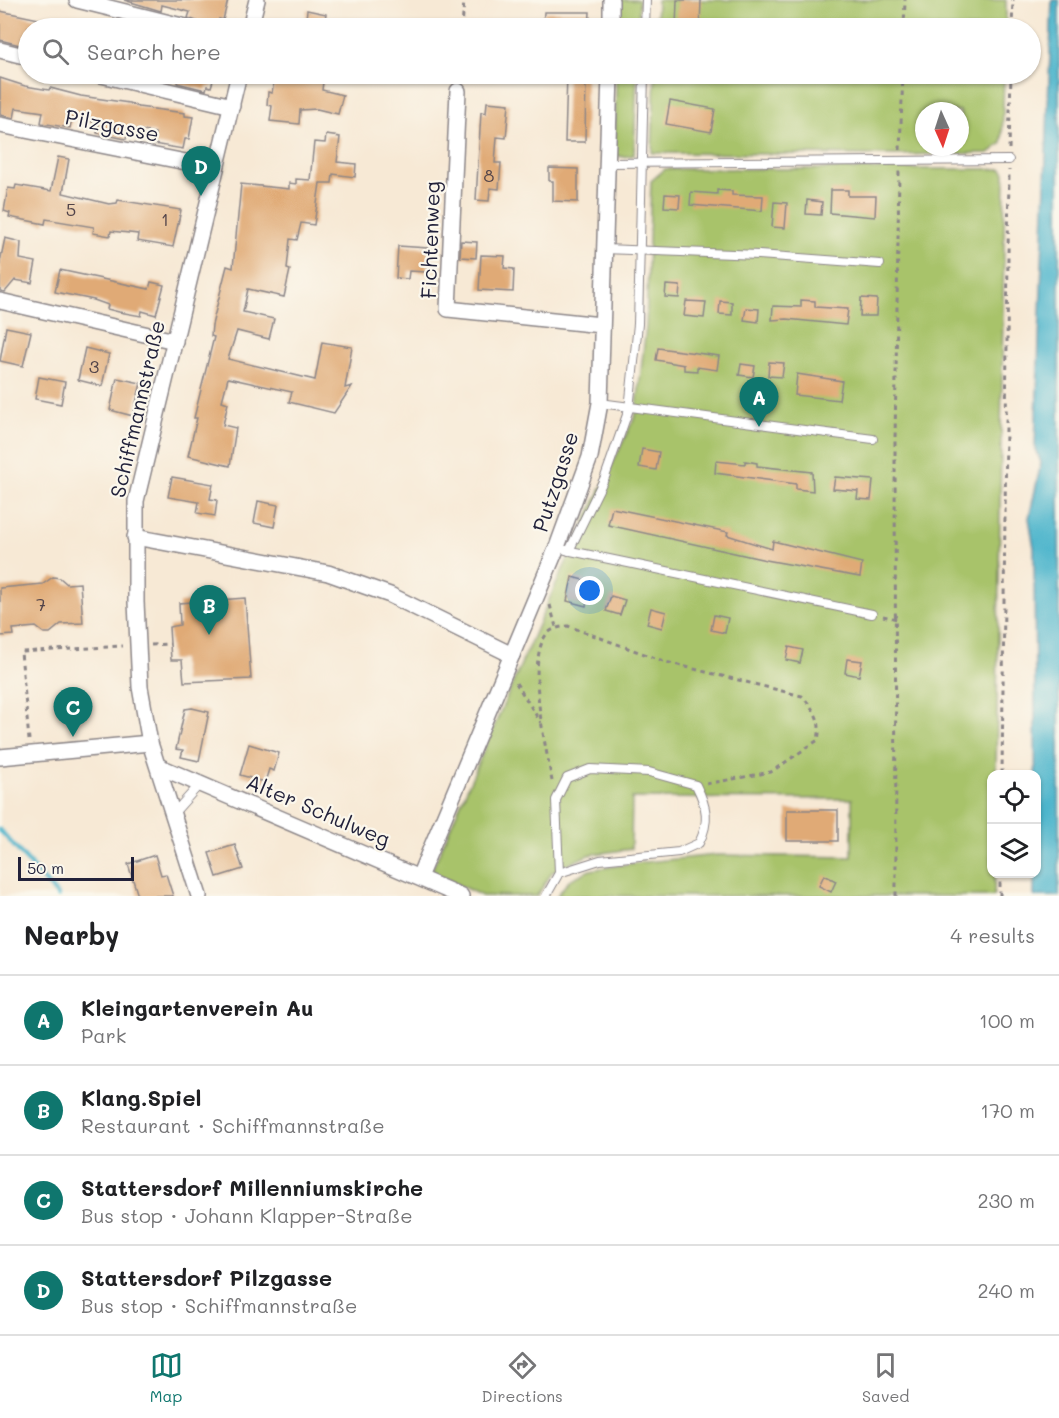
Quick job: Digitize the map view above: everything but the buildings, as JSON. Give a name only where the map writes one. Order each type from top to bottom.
[{"type":"street","points":[[77,0],[150,18]]},
{"type":"street","points":[[252,18],[257,0]]},
{"type":"street","points":[[611,0],[611,18]]},
{"type":"street","points":[[0,50],[18,54]]},
{"type":"street","points":[[139,84],[232,106]]},
{"type":"street","name":"Schiffmannstraße","points":[[199,896],[150,744],[140,687],[136,501],[237,84]]},
{"type":"street","name":"Putzgasse","points":[[419,877],[509,661],[563,549],[590,457],[600,403],[610,84]]},
{"type":"street","name":"Fichtenweg","points":[[458,91],[448,309],[601,325]]},
{"type":"street","name":"Pilzgasse","points":[[0,125],[216,168]]},
{"type":"street","points":[[0,301],[175,341]]},
{"type":"street","points":[[135,537],[328,573],[390,596],[509,661]]},
{"type":"street","points":[[0,757],[150,744]]},
{"type":"street","name":"Alter Schulweg","points":[[158,766],[461,896]]},
{"type":"lane","points":[[645,18],[646,0]]},
{"type":"lane","points":[[644,84],[638,324],[629,409],[605,477],[563,549],[872,614]]},
{"type":"lane","points":[[608,163],[1009,160]]},
{"type":"lane","points":[[604,249],[880,264]]},
{"type":"lane","points":[[600,403],[629,409],[873,439]]},
{"type":"lane","points":[[546,896],[559,873],[556,800],[567,778],[590,769],[649,772],[696,785],[706,806],[707,827],[699,843],[678,852],[600,860],[559,873]]},
{"type":"lane","points":[[173,814],[200,783]]},
{"type":"path","points":[[463,18],[464,0]]},
{"type":"path","points":[[904,18],[905,0]]},
{"type":"path","points":[[1012,18],[1013,0]]},
{"type":"path","points":[[896,896],[895,442],[899,161],[903,84]]},
{"type":"path","points":[[1002,770],[1011,84]]},
{"type":"path","points":[[872,614],[897,619]]},
{"type":"path","points":[[556,800],[542,725],[538,658],[544,637],[556,627],[568,626],[666,662],[802,696],[814,710],[820,726],[818,740],[796,758],[771,772],[696,785]]},
{"type":"path","points":[[30,755],[21,652],[138,645]]},
{"type":"path","points":[[509,661],[542,725]]},
{"type":"path","points":[[1000,878],[1000,896]]},
{"type":"green space","points":[[617,0],[639,0],[638,18],[617,18]]},
{"type":"green space","points":[[657,0],[1006,0],[1006,18],[656,18]]},
{"type":"green space","points":[[616,84],[637,84],[634,155],[623,157],[615,155]]},
{"type":"green space","points":[[655,84],[1004,84],[1002,143],[989,153],[969,153],[969,102],[915,102],[915,155],[652,153]]},
{"type":"green space","points":[[665,169],[1002,169],[1005,173],[996,770],[987,770],[987,878],[995,878],[994,896],[557,896],[569,880],[590,870],[635,863],[717,855],[852,857],[852,799],[632,798],[631,849],[588,855],[552,872],[537,896],[482,896],[431,872],[551,595],[636,414],[646,327],[651,181]]},
{"type":"water","points":[[1052,0],[1059,0],[1059,896],[1034,896],[1034,878],[1041,878],[1041,770],[1035,770],[1034,548],[1029,518],[1041,463],[1035,446]]},
{"type":"waterway","points":[[0,830],[58,896]]},
{"type":"place","name":"Stattersdorf Pilzgasse","points":[[201,196]]},
{"type":"place","name":"Kleingartenverein Au","points":[[759,427]]},
{"type":"place","name":"Klang.Spiel","points":[[209,635]]},
{"type":"place","name":"Stattersdorf Millenniumskirche","points":[[73,737]]}]
